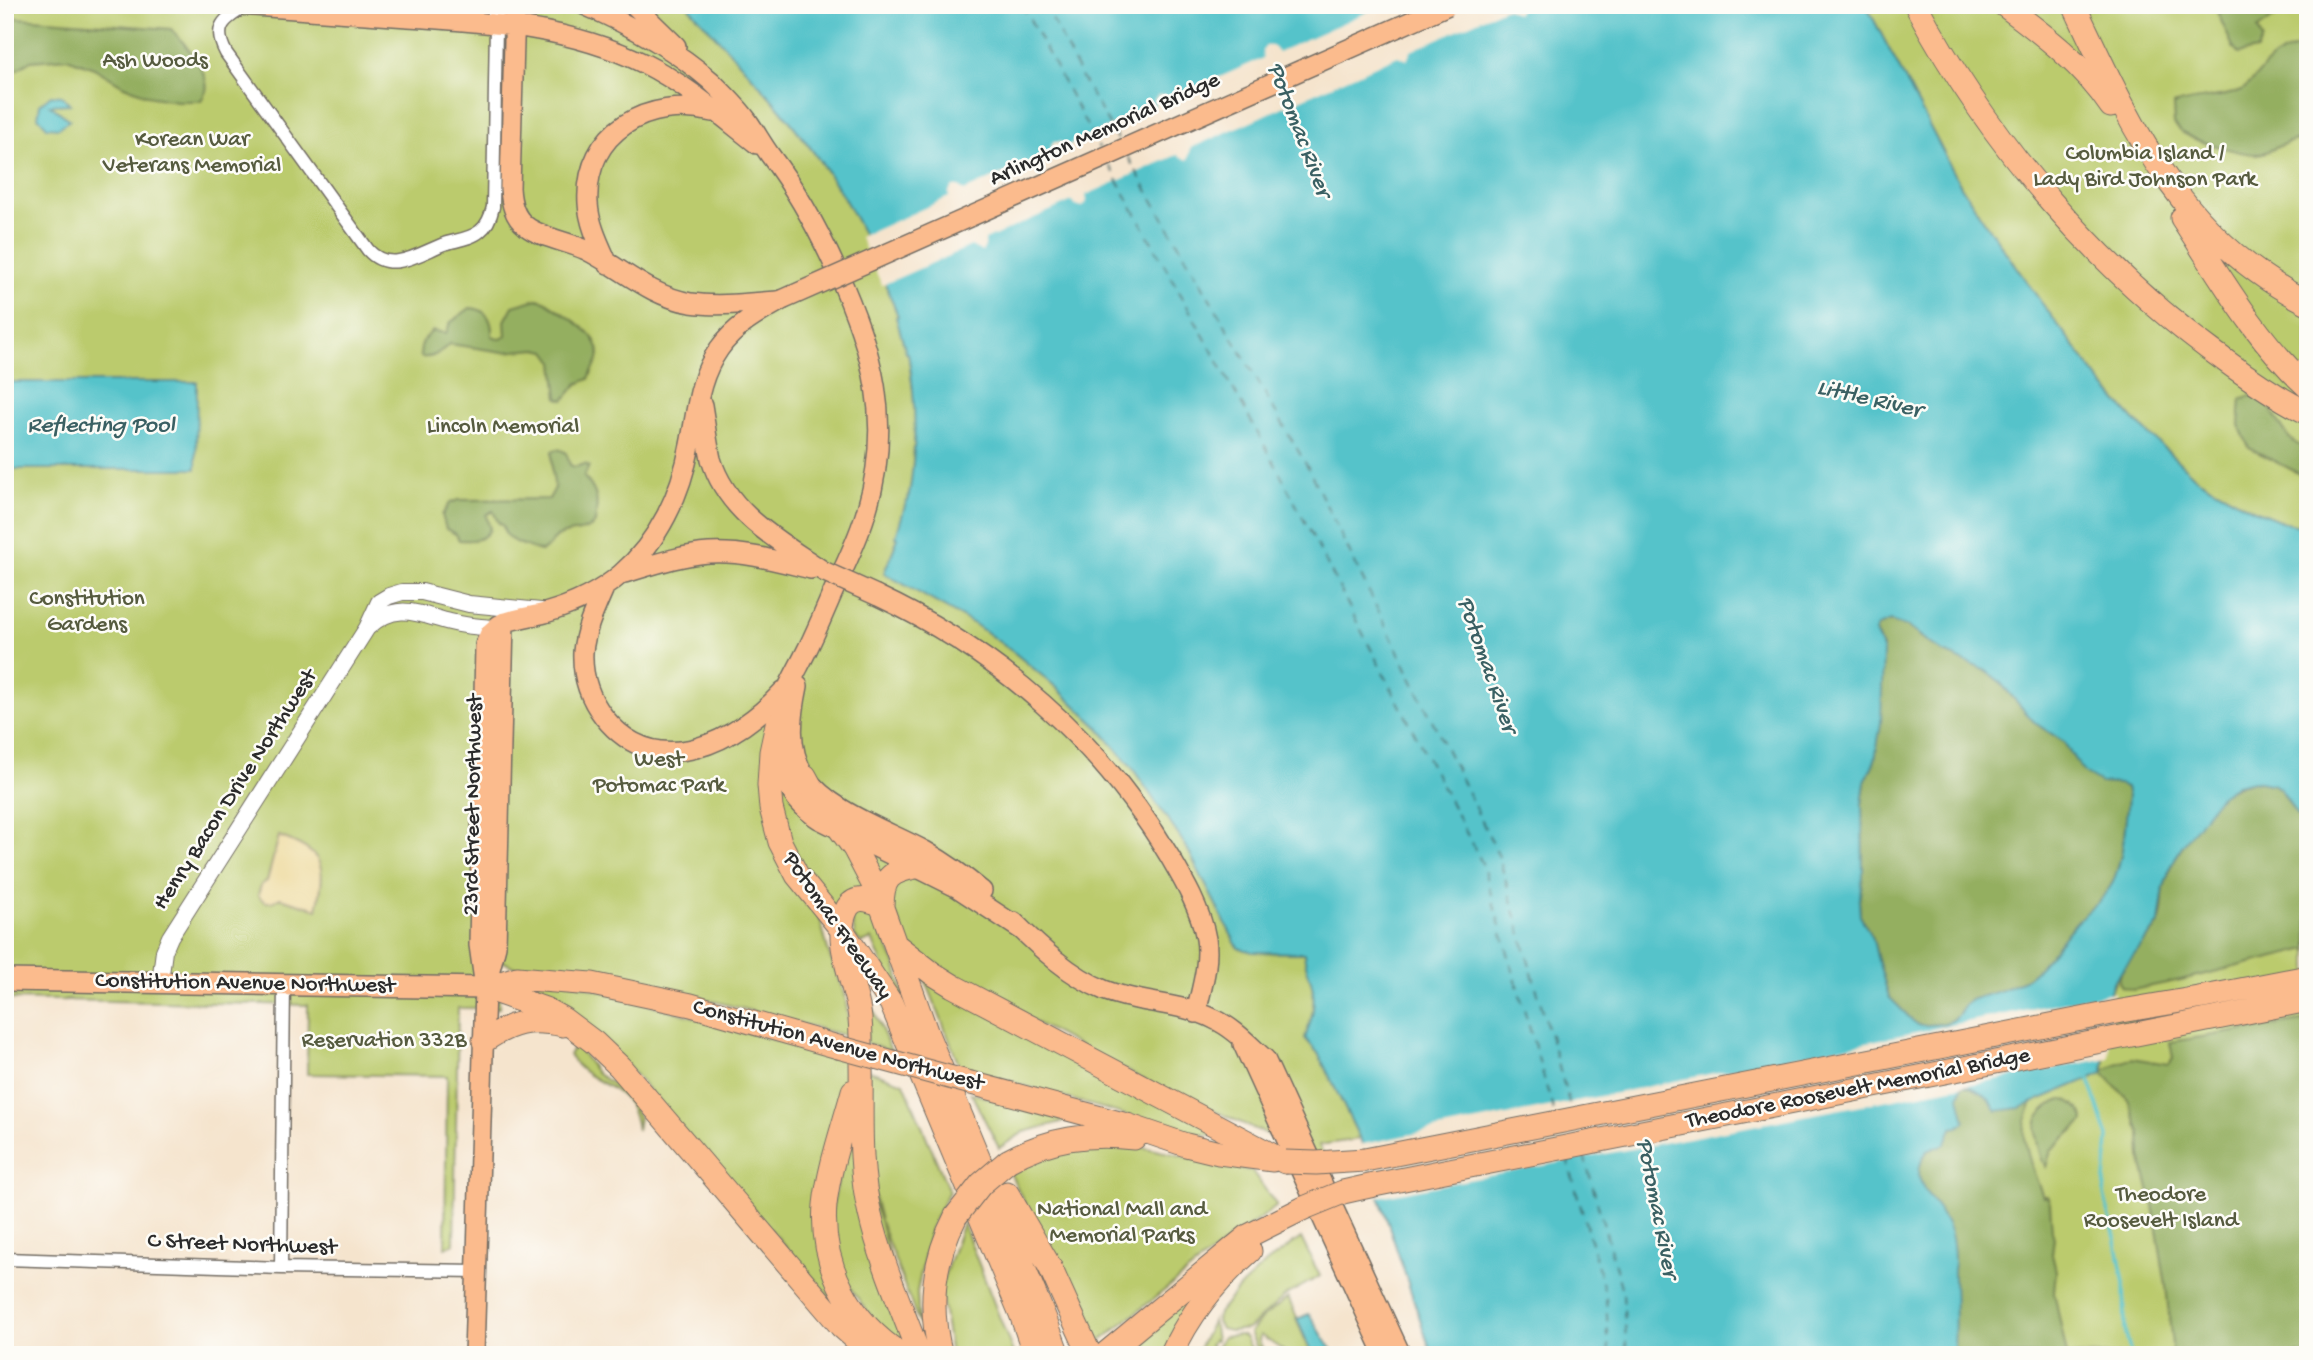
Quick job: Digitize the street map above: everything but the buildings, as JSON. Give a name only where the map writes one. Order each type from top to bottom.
[{"type":"highway","points":[[1916,5],[1982,111],[2029,174],[2076,228],[2137,288],[2195,338],[2259,384],[2308,413]]},
{"type":"highway","points":[[2004,5],[2056,45],[2079,67],[2148,152]]},
{"type":"highway","points":[[2074,5],[2148,152],[2194,216],[2229,250],[2267,279],[2308,303]]},
{"type":"highway","points":[[2166,180],[2181,216],[2250,320],[2271,348],[2308,387]]},
{"type":"highway","name":"Potomac Freeway","points":[[777,724],[771,752],[769,785],[776,831],[785,854],[797,875],[842,930],[891,1003],[1017,1305],[1035,1355]]},
{"type":"highway","name":"Potomac Freeway","points":[[805,776],[817,798],[844,832],[882,905],[927,1034],[1058,1355]]},
{"type":"highway","points":[[916,867],[896,872],[888,878],[882,905],[864,899],[852,903],[846,911],[842,930],[847,965],[859,1010],[862,1148],[867,1200],[881,1250],[919,1355]]},
{"type":"highway","points":[[897,946],[953,986],[1285,1162]]},
{"type":"highway","name":"Theodore Roosevelt Memorial Bridge","points":[[2122,1011],[2308,963]]},
{"type":"highway","name":"Theodore Roosevelt Memorial Bridge","points":[[1186,1145],[1227,1155],[1285,1162],[1330,1163],[1372,1159],[2122,1011],[2308,977]]},
{"type":"highway","name":"Constitution Avenue Northwest","points":[[5,980],[485,988],[517,978],[592,984],[691,1005],[1127,1125],[1186,1145]]},
{"type":"highway","name":"Constitution Avenue Northwest","points":[[485,988],[545,1009],[580,1030],[620,1068],[841,1326],[874,1355]]},
{"type":"highway","name":"Theodore Roosevelt Memorial Bridge","points":[[1296,1212],[1335,1195],[1374,1185],[2308,1000]]},
{"type":"highway","points":[[484,1041],[503,1028],[521,1022],[544,1022],[580,1030]]},
{"type":"highway","points":[[861,1060],[828,1190],[826,1237],[835,1275],[853,1310],[876,1335],[902,1355]]},
{"type":"highway","points":[[962,1116],[1101,1354],[1248,1236],[1296,1212]]},
{"type":"highway","points":[[941,1355],[934,1324],[934,1289],[943,1248],[956,1216],[981,1184],[1008,1161],[1046,1143],[1083,1136],[1109,1136],[1186,1145]]},
{"type":"highway","points":[[1171,1355],[1196,1310],[1219,1282],[1296,1212]]},
{"type":"highway","points":[[1181,1355],[1219,1282]]},
{"type":"main road","points":[[238,5],[502,18],[575,37],[628,56],[680,84],[769,154]]},
{"type":"main road","points":[[514,5],[502,18],[510,188],[503,207],[534,232],[574,245],[644,287],[681,301],[717,304],[782,300]]},
{"type":"main road","points":[[584,5],[646,37],[708,79]]},
{"type":"main road","points":[[634,5],[746,117],[769,154],[791,182],[811,215],[851,302],[869,350],[877,398],[877,458],[867,510],[852,551],[807,651],[786,688],[777,724],[780,764],[791,793],[806,810],[844,832],[958,888],[1022,930]]},
{"type":"main road","name":"Arlington Memorial Bridge","points":[[782,300],[1448,5]]},
{"type":"main road","points":[[608,264],[593,229],[588,202],[592,170],[603,146],[627,123],[659,109],[683,106],[719,113]]},
{"type":"main road","points":[[499,625],[577,602],[621,574],[648,546],[669,512],[686,464],[700,389],[708,368],[729,337],[746,322],[782,300]]},
{"type":"main road","points":[[700,389],[712,459],[724,488],[750,519],[793,558],[876,595],[946,632],[1011,676],[1072,730],[1128,795],[1175,866],[1197,909],[1203,928],[1207,949],[1196,1013]]},
{"type":"main road","points":[[621,574],[706,554],[793,558]]},
{"type":"main road","points":[[605,586],[585,640],[584,672],[594,703],[609,723],[628,738],[648,747],[671,751],[709,745],[754,719],[786,688]]},
{"type":"main road","name":"23rd Street Northwest","points":[[474,1355],[485,988],[496,946],[499,625]]},
{"type":"main road","points":[[807,651],[792,724],[794,748],[805,776],[832,803],[958,872],[1059,962],[1095,986],[1219,1021],[1265,1059],[1401,1355]]},
{"type":"main road","points":[[1240,1036],[1385,1355]]},
{"type":"street","points":[[246,6],[229,17],[220,28],[219,38],[223,48],[375,257],[386,261],[405,260],[475,235],[503,207]]},
{"type":"street","name":"Henry Bacon Drive Northwest","points":[[160,982],[163,951],[170,937],[367,628],[379,602],[393,594],[407,592],[460,603],[547,612]]},
{"type":"street","points":[[367,628],[383,616],[407,611],[458,624],[499,625]]},
{"type":"street","points":[[281,1268],[284,985]]},
{"type":"street","name":"C Street Northwest","points":[[5,1259],[478,1271]]},
{"type":"green space","name":"West Potomac Park","points":[[5,5],[687,5],[769,96],[826,169],[858,224],[898,316],[896,317],[908,352],[916,414],[908,502],[884,573],[976,625],[1056,687],[1096,725],[1131,766],[1186,846],[1238,948],[1253,952],[1304,953],[1314,996],[1312,1017],[1305,1038],[1318,1053],[1360,1139],[1319,1145],[1351,1224],[1322,1231],[1278,1139],[1138,1077],[931,967],[908,946],[883,883],[839,908],[818,911],[829,954],[845,995],[851,1037],[652,985],[577,971],[514,967],[500,960],[499,1008],[458,1008],[454,1244],[445,1247],[447,1076],[307,1074],[308,1005],[5,999]]},
{"type":"green space","name":"Columbia Island / Lady Bird Johnson Park","points":[[1866,5],[2308,5],[2308,528],[2286,523],[2252,509],[2197,479],[2133,419],[2104,386],[2041,302],[1961,186]]},
{"type":"green space","points":[[2214,5],[2266,5],[2272,7],[2276,16],[2258,29],[2262,39],[2257,50],[2238,54]]},
{"type":"green space","name":"Ash Woods","points":[[5,17],[171,29],[200,67],[206,91],[201,101],[152,97],[124,86],[94,68],[67,58],[31,61],[5,77]]},
{"type":"green space","points":[[2308,44],[2308,69],[2299,71],[2299,80],[2308,82],[2308,144],[2302,140],[2295,141],[2256,154],[2192,138],[2174,124],[2173,105],[2242,90],[2273,59]]},
{"type":"green space","points":[[537,299],[545,301],[580,325],[589,333],[599,350],[589,379],[577,384],[564,400],[558,398],[554,362],[546,351],[537,349],[503,352],[450,344],[434,356],[421,357],[421,345],[427,336],[433,331],[446,333],[450,323],[470,308],[488,316],[492,336],[501,339],[506,336],[505,321],[513,306]]},
{"type":"green space","points":[[2251,395],[2266,403],[2293,441],[2308,448],[2308,478],[2249,448],[2239,425],[2241,399]]},
{"type":"green space","points":[[557,449],[566,453],[570,465],[589,466],[584,477],[595,493],[597,503],[595,523],[591,526],[559,536],[542,551],[508,537],[493,511],[486,515],[490,529],[481,538],[459,540],[456,534],[446,529],[442,515],[450,503],[458,500],[549,499],[555,488],[552,451]]},
{"type":"green space","points":[[1890,621],[1908,627],[1930,644],[1985,670],[1999,681],[2035,723],[2064,742],[2075,760],[2101,783],[2126,787],[2128,797],[2125,833],[2117,871],[2103,897],[2077,921],[2031,975],[2007,988],[1968,1001],[1958,1016],[1939,1024],[1917,1025],[1889,997],[1873,938],[1860,916],[1859,900],[1863,877],[1862,804],[1865,782],[1875,760],[1882,647],[1875,632],[1878,626]]},
{"type":"green space","points":[[2254,781],[2275,785],[2281,790],[2296,814],[2308,826],[2308,949],[2133,990],[2122,987],[2119,982],[2124,966],[2160,921],[2167,878],[2187,839],[2204,813],[2220,796]]},
{"type":"green space","name":"Theodore Roosevelt Island","points":[[2308,826],[2308,1355],[1954,1355],[1952,1128],[2104,1070],[2110,991],[2122,970],[2159,923]]},
{"type":"green space","points":[[870,908],[895,963],[916,1044],[872,939],[862,943],[855,937],[852,920],[859,910]]},
{"type":"green space","name":"National Mall and Memorial Parks","points":[[922,971],[1229,1136],[1191,1134],[960,1067]]},
{"type":"green space","points":[[517,978],[567,981],[853,1062],[823,1165],[818,1217],[869,1342],[612,1048],[528,1003]]},
{"type":"green space","points":[[865,990],[891,1051],[867,1044]]},
{"type":"green space","points":[[2308,1020],[2308,1355],[2173,1355],[2166,1286],[2153,1205],[2141,1157],[2140,1133],[2128,1099],[2103,1073],[2104,1070],[2132,1058],[2168,1064],[2173,1058],[2170,1042]]},
{"type":"green space","points":[[576,1044],[597,1074],[630,1099],[639,1117],[637,1130],[633,1114],[619,1093],[588,1074],[569,1055]]},
{"type":"green space","points":[[867,1070],[904,1083],[949,1191],[930,1229],[917,1292],[919,1324],[871,1197]]},
{"type":"green space","points":[[1962,1085],[2003,1103],[2021,1106],[2031,1103],[2025,1125],[2026,1143],[2043,1197],[2047,1196],[2050,1203],[2054,1238],[2052,1254],[2056,1271],[2054,1292],[2067,1355],[1954,1355],[1953,1247],[1934,1202],[1921,1187],[1918,1168],[1926,1151],[1945,1144]]},
{"type":"green space","name":"National Mall and Memorial Parks","points":[[971,1093],[1069,1120],[1024,1132],[999,1148]]},
{"type":"green space","points":[[2064,1099],[2077,1107],[2084,1121],[2051,1150],[2046,1167],[2036,1137],[2037,1122],[2043,1111]]},
{"type":"green space","points":[[854,1114],[913,1355],[884,1335],[839,1272],[830,1215]]},
{"type":"green space","name":"National Mall and Memorial Parks","points":[[1128,1144],[1252,1171],[1277,1206],[1204,1259],[1094,1346],[1009,1171],[1043,1150]]},
{"type":"green space","name":"National Mall and Memorial Parks","points":[[963,1223],[1014,1355],[951,1355],[940,1288]]},
{"type":"green space","name":"National Mall and Memorial Parks","points":[[1250,1238],[1166,1355],[1121,1355]]},
{"type":"green space","points":[[1301,1238],[1320,1276],[1286,1295],[1248,1329],[1221,1329],[1217,1321],[1218,1313],[1241,1286],[1266,1263]]},
{"type":"green space","points":[[1288,1298],[1312,1355],[1290,1355],[1260,1335],[1259,1342],[1263,1349],[1257,1348],[1250,1333],[1262,1318]]},
{"type":"green space","points":[[1213,1320],[1216,1341],[1213,1340],[1210,1346],[1213,1348],[1210,1353],[1212,1355],[1196,1355]]},
{"type":"green space","points":[[1223,1337],[1245,1337],[1253,1351],[1273,1355],[1216,1355],[1214,1352]]},
{"type":"sand","points":[[279,836],[305,848],[319,862],[322,881],[317,909],[280,898],[265,902],[258,895],[261,885],[267,881]]},
{"type":"water","points":[[687,5],[1866,5],[1961,186],[2041,302],[2104,386],[2133,419],[2197,479],[2252,509],[2286,523],[2308,528],[2308,826],[2275,785],[2254,781],[2237,785],[2219,797],[2182,846],[2169,871],[2159,923],[2113,982],[2103,1073],[2020,1108],[1997,1111],[1983,1094],[1962,1085],[1959,1097],[1965,1121],[1952,1128],[1945,1144],[1927,1151],[1919,1174],[1921,1183],[1945,1220],[1952,1237],[1954,1355],[1432,1355],[1360,1139],[1318,1053],[1305,1038],[1312,1017],[1314,996],[1304,953],[1253,952],[1238,948],[1186,846],[1131,766],[1096,725],[1056,687],[976,625],[884,573],[898,538],[896,537],[908,501],[914,446],[911,372],[908,353],[896,317],[898,316],[866,239],[826,169],[769,96]],"holes":[[[1890,621],[1908,627],[1944,653],[1985,670],[1999,681],[2035,723],[2064,742],[2086,774],[2101,783],[2126,787],[2128,797],[2120,859],[2113,882],[2103,897],[2077,921],[2031,975],[2012,986],[1968,1001],[1954,1019],[1933,1025],[1917,1025],[1889,997],[1873,939],[1860,916],[1859,900],[1863,877],[1862,804],[1865,782],[1875,760],[1881,723],[1883,652],[1875,632],[1878,626]]]},
{"type":"water","points":[[51,95],[62,96],[70,104],[50,105],[70,120],[58,128],[47,127],[38,117],[40,104]]},
{"type":"water","name":"Reflecting Pool","points":[[5,382],[197,382],[196,469],[5,469]]},
{"type":"water","points":[[1309,1314],[1335,1355],[1313,1355],[1297,1319]]},
{"type":"pier","points":[[1375,5],[1520,5],[1521,8],[1517,14],[1506,8],[1411,51],[1407,60],[1398,56],[1299,100],[1295,110],[1285,106],[1191,148],[1188,160],[1177,155],[1086,195],[1087,201],[1083,207],[1072,201],[985,240],[982,252],[971,246],[882,285],[860,237],[949,197],[952,187],[959,187],[964,191],[1050,153],[1054,142],[1061,142],[1066,146],[1155,106],[1154,100],[1158,95],[1165,95],[1170,99],[1263,58],[1262,51],[1266,46],[1272,46],[1278,52],[1376,8]]},
{"type":"pier","points":[[2114,992],[2109,1058],[1384,1196],[1378,1196],[1367,1159],[1359,1145]]},
{"type":"waterway","points":[[2088,1076],[2108,1137],[2104,1195],[2124,1283],[2125,1330],[2131,1355]]},
{"type":"ferry route","points":[[1022,5],[1099,148]]},
{"type":"ferry route","points":[[1045,5],[1079,73],[1118,140]]},
{"type":"ferry route","points":[[1128,157],[1307,466],[1498,854],[1571,1109]]},
{"type":"ferry route","points":[[1109,165],[1276,466],[1482,863],[1554,1113]]},
{"type":"ferry route","points":[[1584,1155],[1623,1294],[1627,1355]]},
{"type":"ferry route","points":[[1567,1158],[1606,1296],[1609,1355]]},
{"type":"water label","name":"Potomac River","points":[[1298,130]]},
{"type":"water label","name":"Little River","points":[[1869,400]]},
{"type":"water label","name":"Potomac River","points":[[1486,665]]},
{"type":"water label","name":"Potomac River","points":[[1656,1208]]},
{"type":"park label","name":"Korean War Veterans Memorial","points":[[192,153]]},
{"type":"park label","name":"Lincoln Memorial","points":[[503,427]]},
{"type":"park label","name":"Constitution Gardens","points":[[87,612]]},
{"type":"park label","name":"Reservation 332B","points":[[384,1041]]}]
